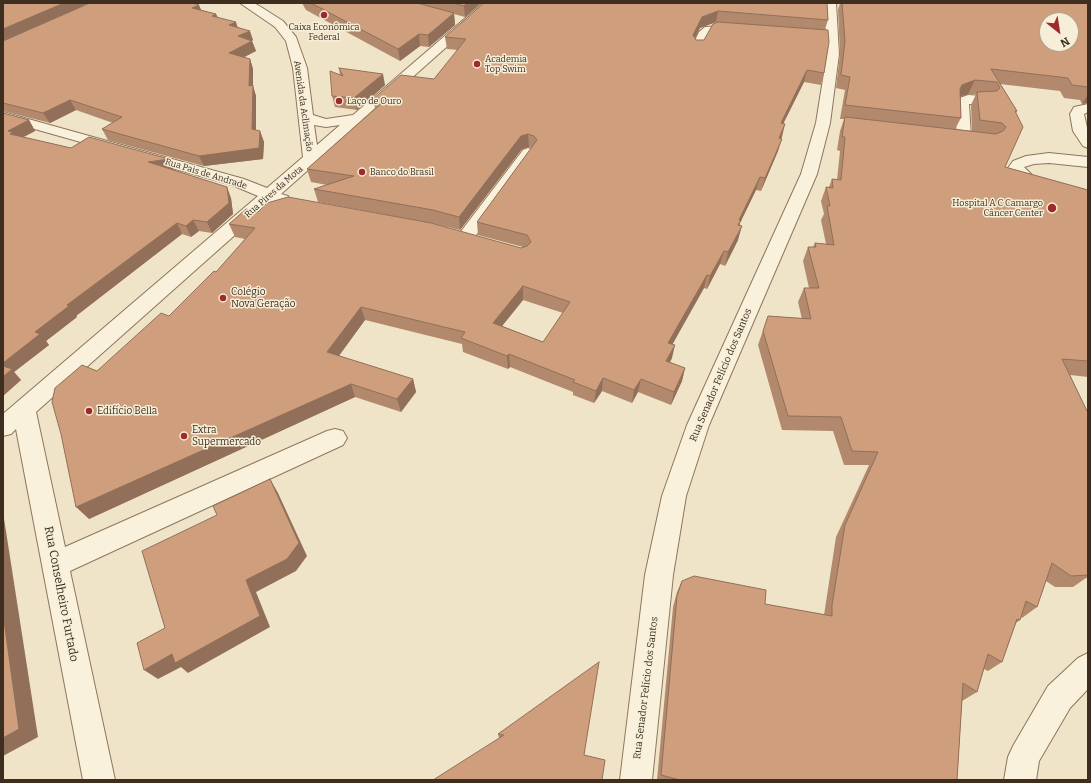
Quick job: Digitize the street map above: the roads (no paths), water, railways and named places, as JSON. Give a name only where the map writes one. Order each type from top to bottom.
[{"type":"street","name":"Avenida da Aclimação","points":[[246,3],[279,24],[292,40],[300,68],[310,160]]},
{"type":"street","name":"Rua Pires da Mota","points":[[3,427],[490,3]]},
{"type":"street","name":"Rua Senador Felício dos Santos","points":[[636,780],[659,575],[674,496],[698,425],[830,124],[833,54],[828,37],[830,3]]},
{"type":"street","points":[[452,20],[468,23]]},
{"type":"street","points":[[698,48],[705,32],[709,30],[729,28],[752,30]]},
{"type":"street","points":[[949,137],[970,139],[962,102],[968,99],[985,100]]},
{"type":"street","points":[[1088,108],[1079,110],[1077,114],[1080,131],[1088,143]]},
{"type":"street","name":"Rua Pais de Andrade","points":[[3,116],[238,182],[270,196],[301,205]]},
{"type":"street","points":[[306,117],[326,123],[359,118]]},
{"type":"street","points":[[482,242],[458,236],[528,153]]},
{"type":"street","points":[[1088,162],[1049,158],[1032,159],[1019,164],[1016,168],[1020,174],[1027,179],[1088,199]]},
{"type":"street","name":"Rua Conselheiro Furtado","points":[[24,409],[99,780]]},
{"type":"street","points":[[55,565],[335,438]]},
{"type":"street","points":[[1020,780],[1024,757],[1059,697],[1088,668]]},
{"type":"place","name":"Caixa Econômica Federal","points":[[324,15]]},
{"type":"place","name":"Academia Top Swim","points":[[477,64]]},
{"type":"place","name":"Laço de Ouro","points":[[339,101]]},
{"type":"place","name":"Banco do Brasil","points":[[362,172]]},
{"type":"place","name":"Hospital A C Camargo Câncer Center","points":[[1052,208]]},
{"type":"place","name":"Colégio Nova Geração","points":[[223,298]]},
{"type":"place","name":"Edifício Bella","points":[[89,411]]},
{"type":"place","name":"Extra Supermercado","points":[[184,436]]}]
